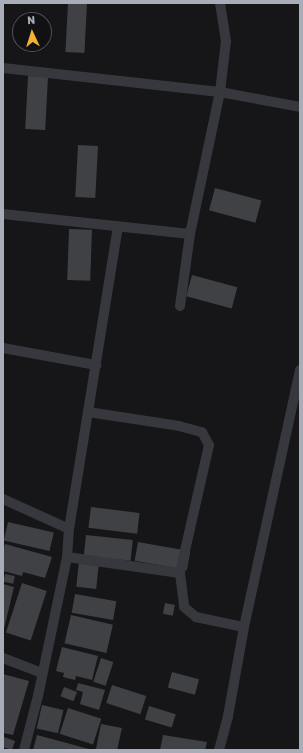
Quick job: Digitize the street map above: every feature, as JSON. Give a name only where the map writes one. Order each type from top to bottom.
[{"type":"street","points":[[180,306],[190,234],[220,92],[226,41],[220,3]]},
{"type":"street","points":[[3,68],[220,92],[300,107]]},
{"type":"street","points":[[3,214],[190,234]]},
{"type":"street","points":[[24,750],[67,557],[69,529],[118,227]]},
{"type":"street","points":[[3,348],[96,365]]},
{"type":"street","points":[[218,750],[228,716],[244,627],[300,370]]},
{"type":"street","points":[[88,412],[179,426],[202,432],[209,445],[180,573],[184,608],[196,617],[244,627]]},
{"type":"street","points":[[3,500],[69,529]]},
{"type":"street","points":[[67,557],[180,573]]},
{"type":"street","points":[[3,658],[42,673]]},
{"type":"building","points":[[68,3],[87,4],[84,53],[65,52]]},
{"type":"building","points":[[28,76],[48,77],[45,130],[25,129]]},
{"type":"building","points":[[78,145],[98,146],[95,198],[75,197]]},
{"type":"building","points":[[215,188],[261,200],[255,223],[209,210]]},
{"type":"building","points":[[69,229],[92,230],[90,281],[67,280]]},
{"type":"building","points":[[192,275],[237,287],[232,308],[186,296]]},
{"type":"building","points":[[91,507],[140,513],[137,534],[88,528]]},
{"type":"building","points":[[8,522],[54,533],[50,551],[4,541]]},
{"type":"building","points":[[86,535],[133,540],[131,561],[84,556]]},
{"type":"building","points":[[138,542],[190,551],[187,570],[135,561]]},
{"type":"building","points":[[5,544],[52,557],[45,578],[23,572],[22,576],[3,571],[3,550]]},
{"type":"building","points":[[79,561],[99,563],[96,589],[76,587]]},
{"type":"building","points":[[5,574],[15,576],[13,584],[3,582]]},
{"type":"building","points":[[22,583],[47,591],[31,640],[6,632]]},
{"type":"building","points":[[3,584],[14,587],[4,629],[3,629]]},
{"type":"building","points":[[75,594],[116,601],[113,620],[72,613]]},
{"type":"building","points":[[165,603],[175,605],[173,616],[163,614]]},
{"type":"building","points":[[71,615],[113,625],[106,653],[64,643]]},
{"type":"building","points":[[62,647],[98,656],[92,680],[76,676],[75,680],[63,677],[64,673],[56,671]]},
{"type":"building","points":[[101,658],[113,662],[106,686],[93,682]]},
{"type":"building","points":[[172,672],[199,679],[195,695],[168,687]]},
{"type":"building","points":[[3,674],[29,681],[13,735],[3,733]]},
{"type":"building","points":[[78,683],[105,690],[99,710],[80,704],[83,692],[76,690]]},
{"type":"building","points":[[112,685],[146,696],[140,714],[106,703]]},
{"type":"building","points":[[64,687],[77,692],[73,701],[60,696]]},
{"type":"building","points":[[42,705],[63,710],[58,733],[37,728]]},
{"type":"building","points":[[149,706],[176,714],[172,728],[145,719]]},
{"type":"building","points":[[68,708],[101,719],[93,744],[60,734]]},
{"type":"building","points":[[101,724],[122,728],[117,750],[96,749]]},
{"type":"building","points":[[37,735],[89,749],[33,750]]},
{"type":"building","points":[[163,735],[207,742],[205,750],[160,750]]},
{"type":"building","points":[[4,737],[15,741],[12,750],[3,747]]}]
